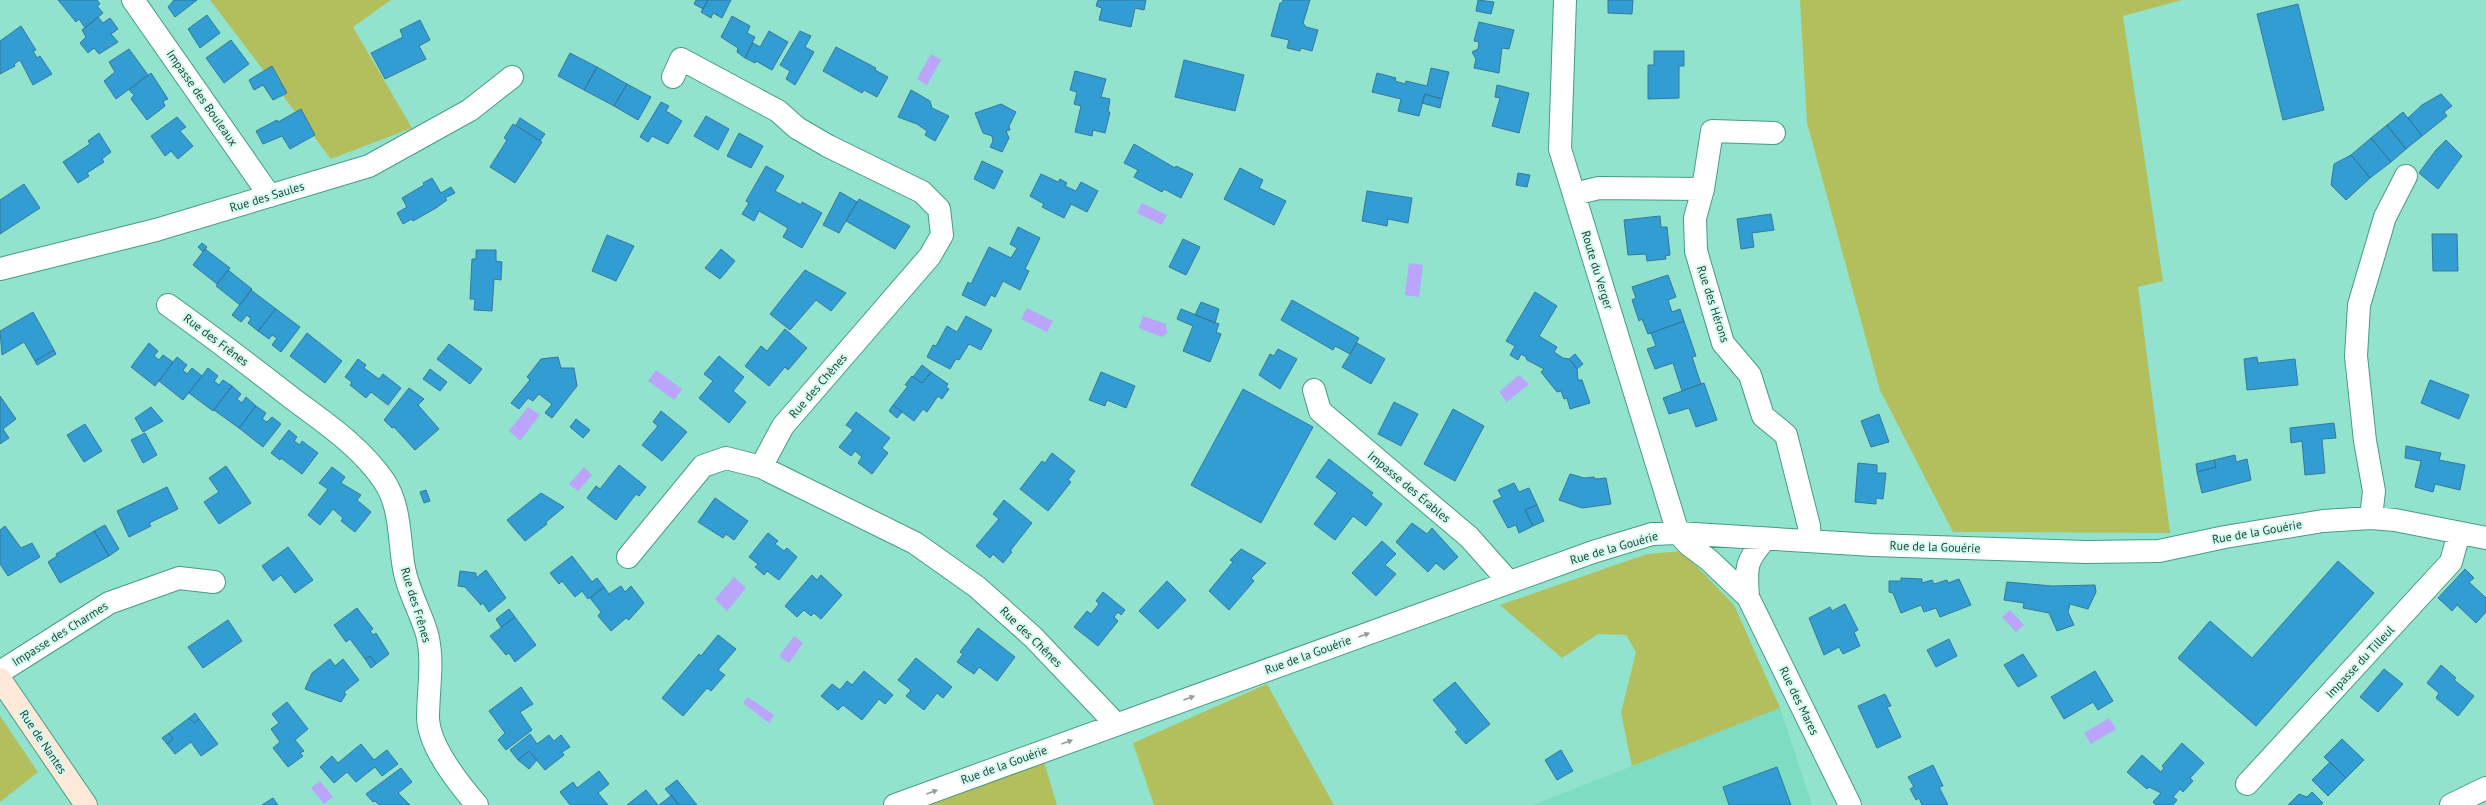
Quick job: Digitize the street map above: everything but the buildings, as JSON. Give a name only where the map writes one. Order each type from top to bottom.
[{"type":"main road","name":"Rue de Nantes","points":[[0,679],[86,805]]},
{"type":"street","name":"Impasse des Bouleaux","points":[[133,0],[270,196]]},
{"type":"street","name":"Route du Verger","points":[[1565,0],[1560,149],[1678,533]]},
{"type":"street","name":"Rue des Chênes","points":[[673,77],[681,59],[778,111],[797,128],[828,146],[922,192],[940,209],[942,235],[930,256],[783,426],[761,467],[915,543],[977,587],[1033,637],[1116,724]]},
{"type":"street","name":"Rue des Saules","points":[[0,268],[156,230],[369,166],[470,110],[512,77]]},
{"type":"street","name":"Rue des Hérons","points":[[1774,133],[1712,131],[1703,189],[1695,218],[1696,251],[1723,343],[1750,375],[1763,416],[1786,435],[1809,526],[1810,542]]},
{"type":"street","points":[[2371,518],[2374,491],[2365,441],[2356,356],[2359,305],[2385,218],[2406,176]]},
{"type":"street","points":[[1574,194],[1599,188],[1703,189]]},
{"type":"street","name":"Rue des Frênes","points":[[168,305],[212,336],[344,438],[384,482],[400,522],[403,564],[415,606],[427,634],[431,662],[428,720],[438,750],[456,780],[476,805]]},
{"type":"street","name":"Impasse des Érables","points":[[1314,390],[1320,411],[1469,537],[1509,582]]},
{"type":"street","points":[[628,557],[703,466],[726,458],[761,467]]},
{"type":"street","name":"Rue de la Gouérie","points":[[895,805],[1509,582],[1652,534],[1678,533],[1810,542],[2086,552],[2159,551],[2225,537],[2324,521],[2371,518],[2395,520],[2486,538]]},
{"type":"street","name":"Rue des Mares","points":[[1678,533],[1689,545],[1709,560],[1748,597],[1850,805]]},
{"type":"street","name":"Impasse du Tilleul","points":[[2247,784],[2451,562],[2459,533]]},
{"type":"street","name":"Rue des Mares","points":[[1748,597],[1746,573],[1750,557],[1765,539]]},
{"type":"street","name":"Impasse des Charmes","points":[[0,672],[110,603],[178,578],[214,582]]},
{"type":"street","points":[[2451,805],[2486,788]]},
{"type":"shaded area","points":[[210,0],[391,0],[353,27],[412,128],[331,159]]},
{"type":"shaded area","points":[[1800,0],[2182,0],[2123,16],[2163,281],[2138,287],[2170,533],[1953,532],[1880,390],[1807,123]]},
{"type":"shaded area","points":[[931,54],[941,60],[927,85],[917,79]]},
{"type":"shaded area","points":[[1142,203],[1167,215],[1162,225],[1137,213]]},
{"type":"shaded area","points":[[1409,263],[1423,265],[1419,297],[1405,295]]},
{"type":"shaded area","points":[[1027,308],[1053,321],[1047,332],[1021,319]]},
{"type":"shaded area","points":[[1143,316],[1166,324],[1167,333],[1162,337],[1139,328]]},
{"type":"shaded area","points":[[656,370],[682,389],[674,400],[648,381]]},
{"type":"shaded area","points":[[1519,375],[1529,384],[1507,402],[1499,392]]},
{"type":"shaded area","points":[[528,407],[540,415],[520,441],[509,431]]},
{"type":"shaded area","points":[[584,467],[592,475],[578,491],[569,484]]},
{"type":"shaded area","points":[[1682,551],[1734,605],[1780,708],[1632,766],[1621,713],[1636,652],[1626,635],[1598,634],[1562,658],[1500,605],[1647,554]]},
{"type":"shaded area","points":[[734,577],[746,588],[727,611],[715,599]]},
{"type":"shaded area","points":[[2010,610],[2024,625],[2016,632],[2002,617]]},
{"type":"shaded area","points":[[794,636],[803,643],[789,663],[779,656]]},
{"type":"shaded area","points":[[1267,684],[1334,805],[1154,805],[1133,743]]},
{"type":"shaded area","points":[[748,697],[774,715],[769,723],[743,703]]},
{"type":"shaded area","points":[[1780,708],[1812,805],[1533,805]]},
{"type":"shaded area","points":[[0,716],[38,772],[0,802]]},
{"type":"shaded area","points":[[2109,718],[2116,729],[2091,744],[2084,733]]},
{"type":"shaded area","points":[[1044,762],[1057,805],[923,805]]},
{"type":"shaded area","points":[[320,781],[333,797],[324,804],[311,788]]}]
